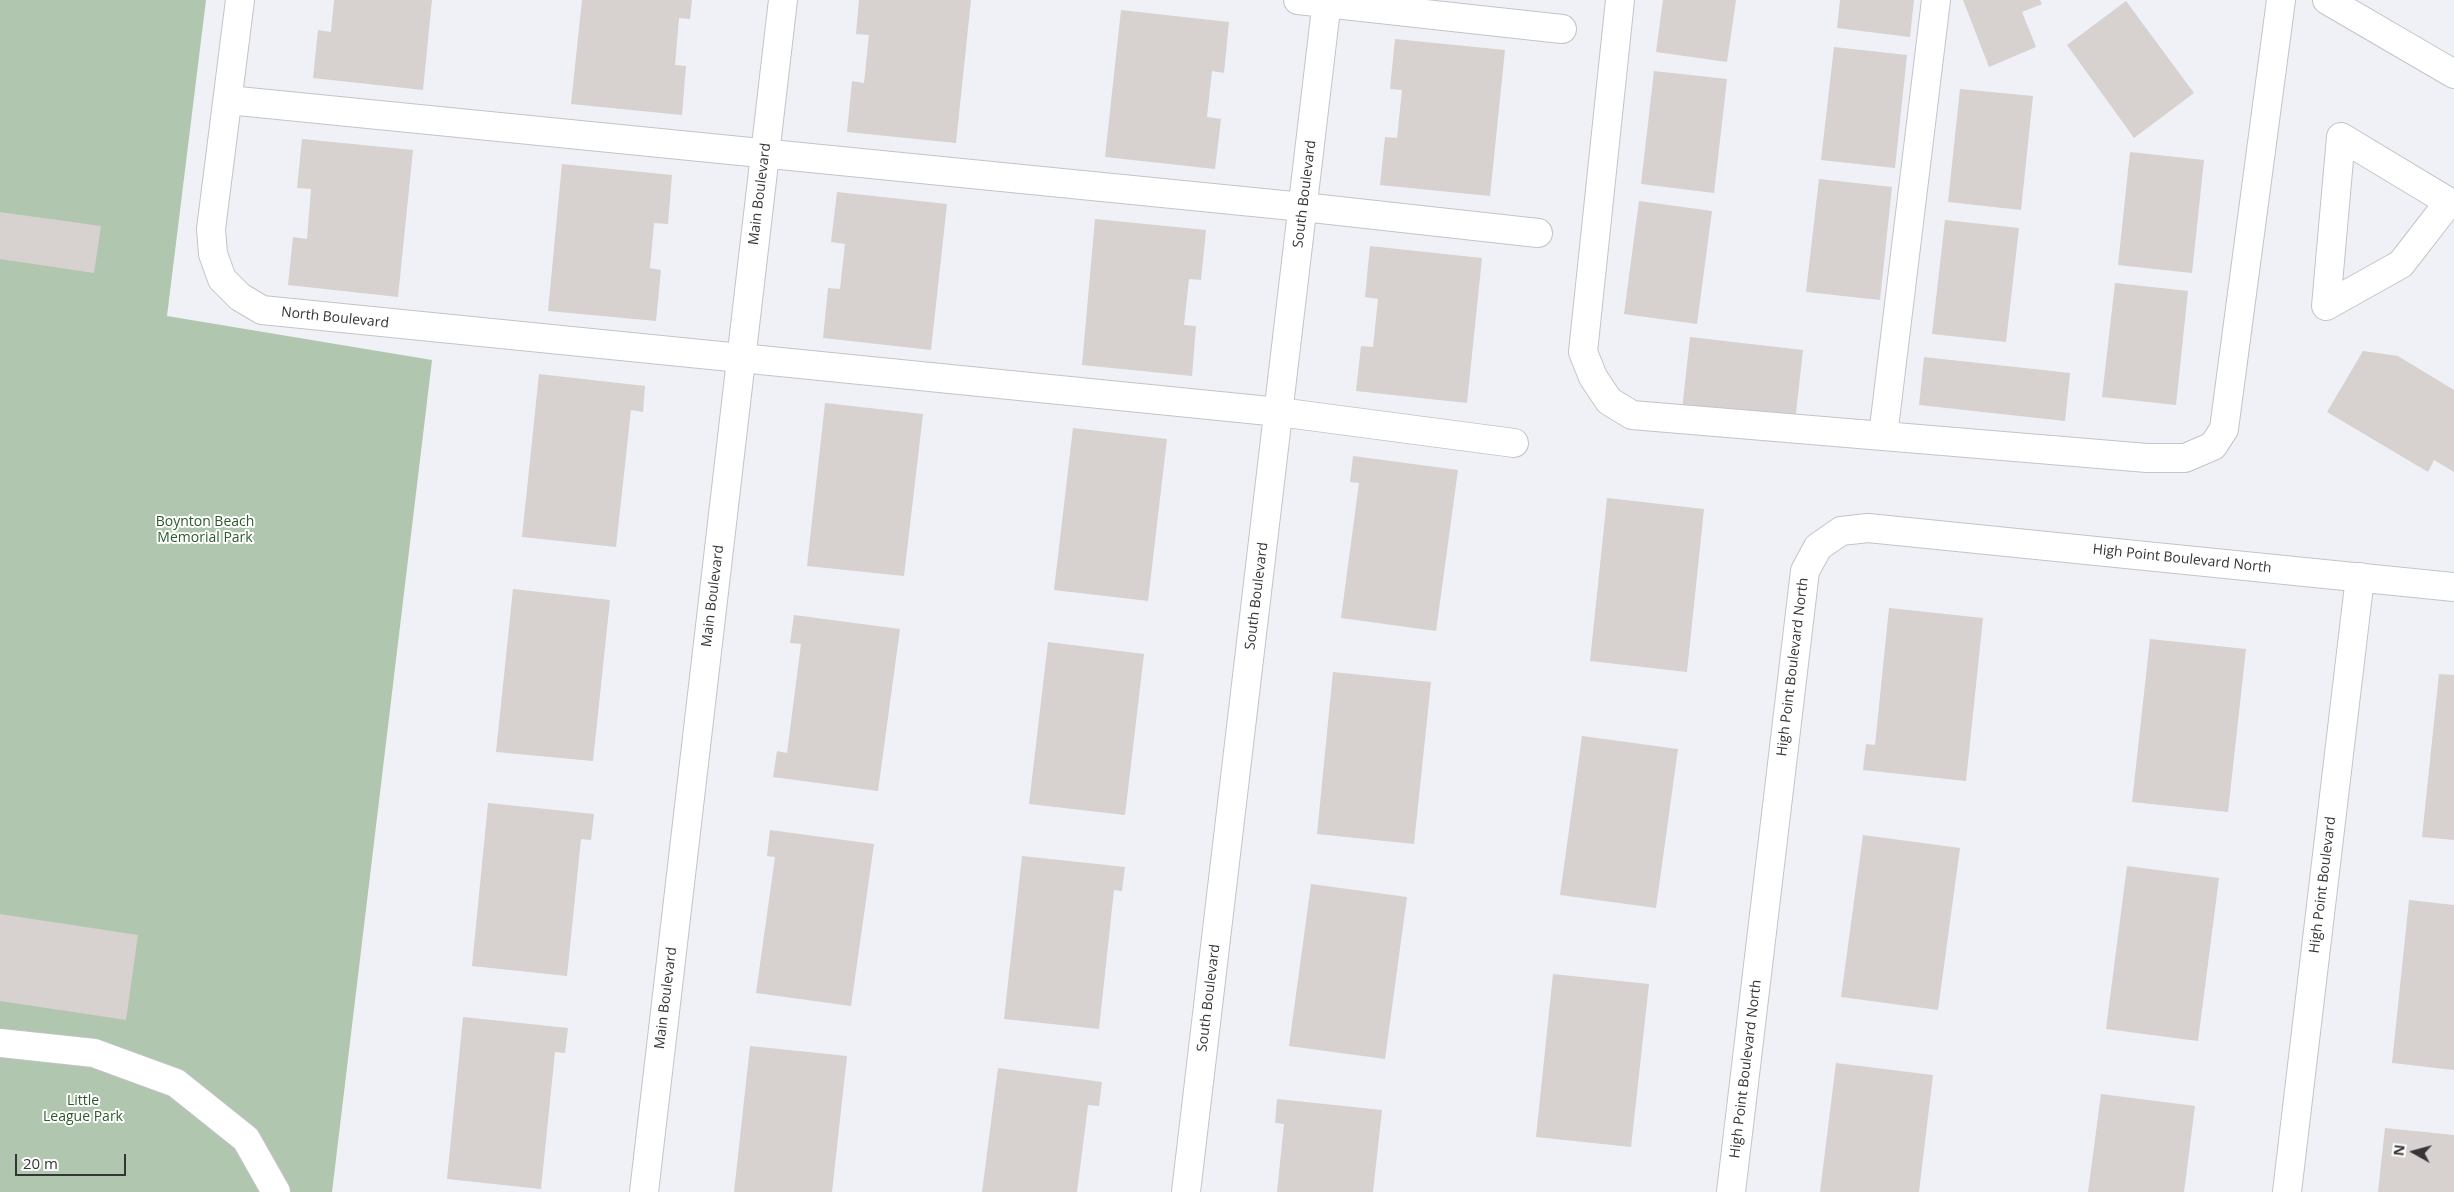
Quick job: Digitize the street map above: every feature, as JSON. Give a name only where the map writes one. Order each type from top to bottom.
[{"type":"street","name":"North Boulevard","points":[[240,0],[212,229],[213,254],[222,278],[240,298],[262,310],[1278,412],[1514,443]]},
{"type":"street","name":"Main Boulevard","points":[[644,1192],[782,0]]},
{"type":"street","points":[[1298,0],[1562,29]]},
{"type":"street","points":[[1620,0],[1583,352],[1593,377],[1609,401],[1632,415],[2147,458],[2185,458],[2213,446],[2224,429],[2281,0]]},
{"type":"street","points":[[1883,436],[1936,0]]},
{"type":"street","points":[[2327,0],[2454,74]]},
{"type":"street","name":"South Boulevard","points":[[1186,1192],[1327,2]]},
{"type":"street","points":[[228,100],[1303,207],[1538,233]]},
{"type":"street","points":[[2341,137],[2452,204],[2401,264],[2326,306],[2341,137]]},
{"type":"street","name":"High Point Boulevard North","points":[[1731,1192],[1805,571],[1818,546],[1841,531],[1868,528],[2454,587]]},
{"type":"street","name":"High Point Boulevard","points":[[2286,1192],[2360,577]]},
{"type":"street","points":[[0,1043],[94,1054],[176,1083],[246,1139],[276,1192]]},
{"type":"green space","name":"Boynton Beach Memorial Park","points":[[0,0],[206,0],[167,316],[432,360],[332,1192],[0,1192]]},
{"type":"building","points":[[334,0],[432,0],[423,90],[313,78],[318,30],[331,32]]},
{"type":"building","points":[[582,0],[692,0],[690,19],[679,18],[675,65],[686,66],[682,115],[571,104]]},
{"type":"building","points":[[859,0],[971,0],[956,143],[847,132],[852,81],[864,83],[869,35],[856,34]]},
{"type":"building","points":[[1663,0],[1736,0],[1727,62],[1656,52]]},
{"type":"building","points":[[1840,0],[1914,0],[1910,37],[1837,28]]},
{"type":"building","points":[[1963,0],[2040,0],[2042,4],[2022,12],[2036,47],[1989,67]]},
{"type":"building","points":[[2126,1],[2194,93],[2134,138],[2067,45]]},
{"type":"building","points":[[1121,10],[1229,22],[1224,73],[1212,71],[1207,117],[1221,119],[1215,169],[1105,157]]},
{"type":"building","points":[[1395,39],[1505,50],[1490,196],[1380,185],[1385,137],[1397,138],[1402,90],[1390,89]]},
{"type":"building","points":[[1834,47],[1907,55],[1895,168],[1821,160]]},
{"type":"building","points":[[1654,71],[1727,79],[1714,193],[1641,184]]},
{"type":"building","points":[[1960,89],[2033,96],[2021,210],[1948,202]]},
{"type":"building","points":[[302,139],[413,150],[398,297],[288,285],[293,237],[307,239],[311,189],[297,188]]},
{"type":"building","points":[[2130,152],[2204,160],[2192,273],[2118,265]]},
{"type":"building","points":[[562,164],[672,175],[668,224],[654,223],[650,268],[661,270],[656,321],[548,311]]},
{"type":"building","points":[[1819,179],[1892,187],[1880,300],[1806,292]]},
{"type":"building","points":[[837,192],[947,204],[931,350],[823,338],[828,288],[840,289],[845,244],[831,242]]},
{"type":"building","points":[[1639,201],[1712,211],[1697,324],[1624,314]]},
{"type":"building","points":[[0,212],[101,226],[94,273],[0,259]]},
{"type":"building","points":[[1095,219],[1206,230],[1201,280],[1189,279],[1184,325],[1196,326],[1192,376],[1082,365]]},
{"type":"building","points":[[1945,220],[2019,228],[2006,342],[1932,334]]},
{"type":"building","points":[[1370,246],[1482,258],[1467,403],[1356,391],[1361,346],[1373,347],[1378,299],[1365,297]]},
{"type":"building","points":[[2115,283],[2188,291],[2176,405],[2102,397]]},
{"type":"building","points":[[1690,337],[1803,350],[1795,422],[1682,410]]},
{"type":"building","points":[[2363,351],[2398,356],[2454,390],[2454,472],[2434,460],[2428,472],[2327,412]]},
{"type":"building","points":[[1924,357],[2070,373],[2065,421],[1919,405]]},
{"type":"building","points":[[539,374],[645,386],[643,412],[631,410],[616,547],[522,537]]},
{"type":"building","points":[[825,403],[923,414],[904,576],[807,566]]},
{"type":"building","points":[[1073,428],[1167,439],[1148,601],[1054,590]]},
{"type":"building","points":[[1353,456],[1458,470],[1436,631],[1341,618],[1359,483],[1350,482]]},
{"type":"building","points":[[1607,498],[1704,509],[1687,672],[1590,661]]},
{"type":"building","points":[[513,589],[610,600],[593,761],[496,752]]},
{"type":"building","points":[[1889,608],[1983,618],[1966,781],[1863,770],[1866,744],[1875,745]]},
{"type":"building","points":[[794,615],[900,629],[878,791],[773,777],[777,751],[787,753],[801,644],[790,643]]},
{"type":"building","points":[[2150,639],[2246,649],[2228,812],[2132,802]]},
{"type":"building","points":[[1048,642],[1144,654],[1125,815],[1029,804]]},
{"type":"building","points":[[1333,672],[1431,682],[1414,844],[1317,834]]},
{"type":"building","points":[[2439,674],[2454,675],[2454,840],[2422,837]]},
{"type":"building","points":[[1582,736],[1678,749],[1656,908],[1560,895]]},
{"type":"building","points":[[488,803],[594,814],[591,840],[581,839],[567,976],[472,966]]},
{"type":"building","points":[[770,830],[874,844],[851,1006],[756,993],[775,857],[767,856]]},
{"type":"building","points":[[1863,835],[1960,848],[1938,1010],[1841,997]]},
{"type":"building","points":[[1022,856],[1125,867],[1122,891],[1114,890],[1099,1029],[1004,1019]]},
{"type":"building","points":[[2127,866],[2219,878],[2198,1041],[2106,1029]]},
{"type":"building","points":[[1311,884],[1407,897],[1385,1059],[1289,1046]]},
{"type":"building","points":[[2409,900],[2454,905],[2454,1070],[2392,1063]]},
{"type":"building","points":[[0,914],[138,935],[126,1020],[0,1001]]},
{"type":"building","points":[[1553,974],[1649,984],[1631,1147],[1536,1137]]},
{"type":"building","points":[[463,1017],[568,1028],[565,1053],[555,1052],[541,1189],[447,1179]]},
{"type":"building","points":[[750,1046],[847,1056],[832,1192],[734,1192]]},
{"type":"building","points":[[1836,1063],[1933,1075],[1919,1192],[1820,1192]]},
{"type":"building","points":[[998,1068],[1102,1082],[1099,1106],[1088,1105],[1077,1192],[982,1192]]},
{"type":"building","points":[[2101,1094],[2195,1106],[2184,1192],[2088,1192]]},
{"type":"building","points":[[1277,1099],[1382,1110],[1373,1192],[1277,1192],[1284,1124],[1275,1123]]},
{"type":"building","points":[[2385,1128],[2454,1135],[2454,1192],[2378,1192]]},
{"type":"park label","name":"Little League Park","points":[[83,1110]]}]
